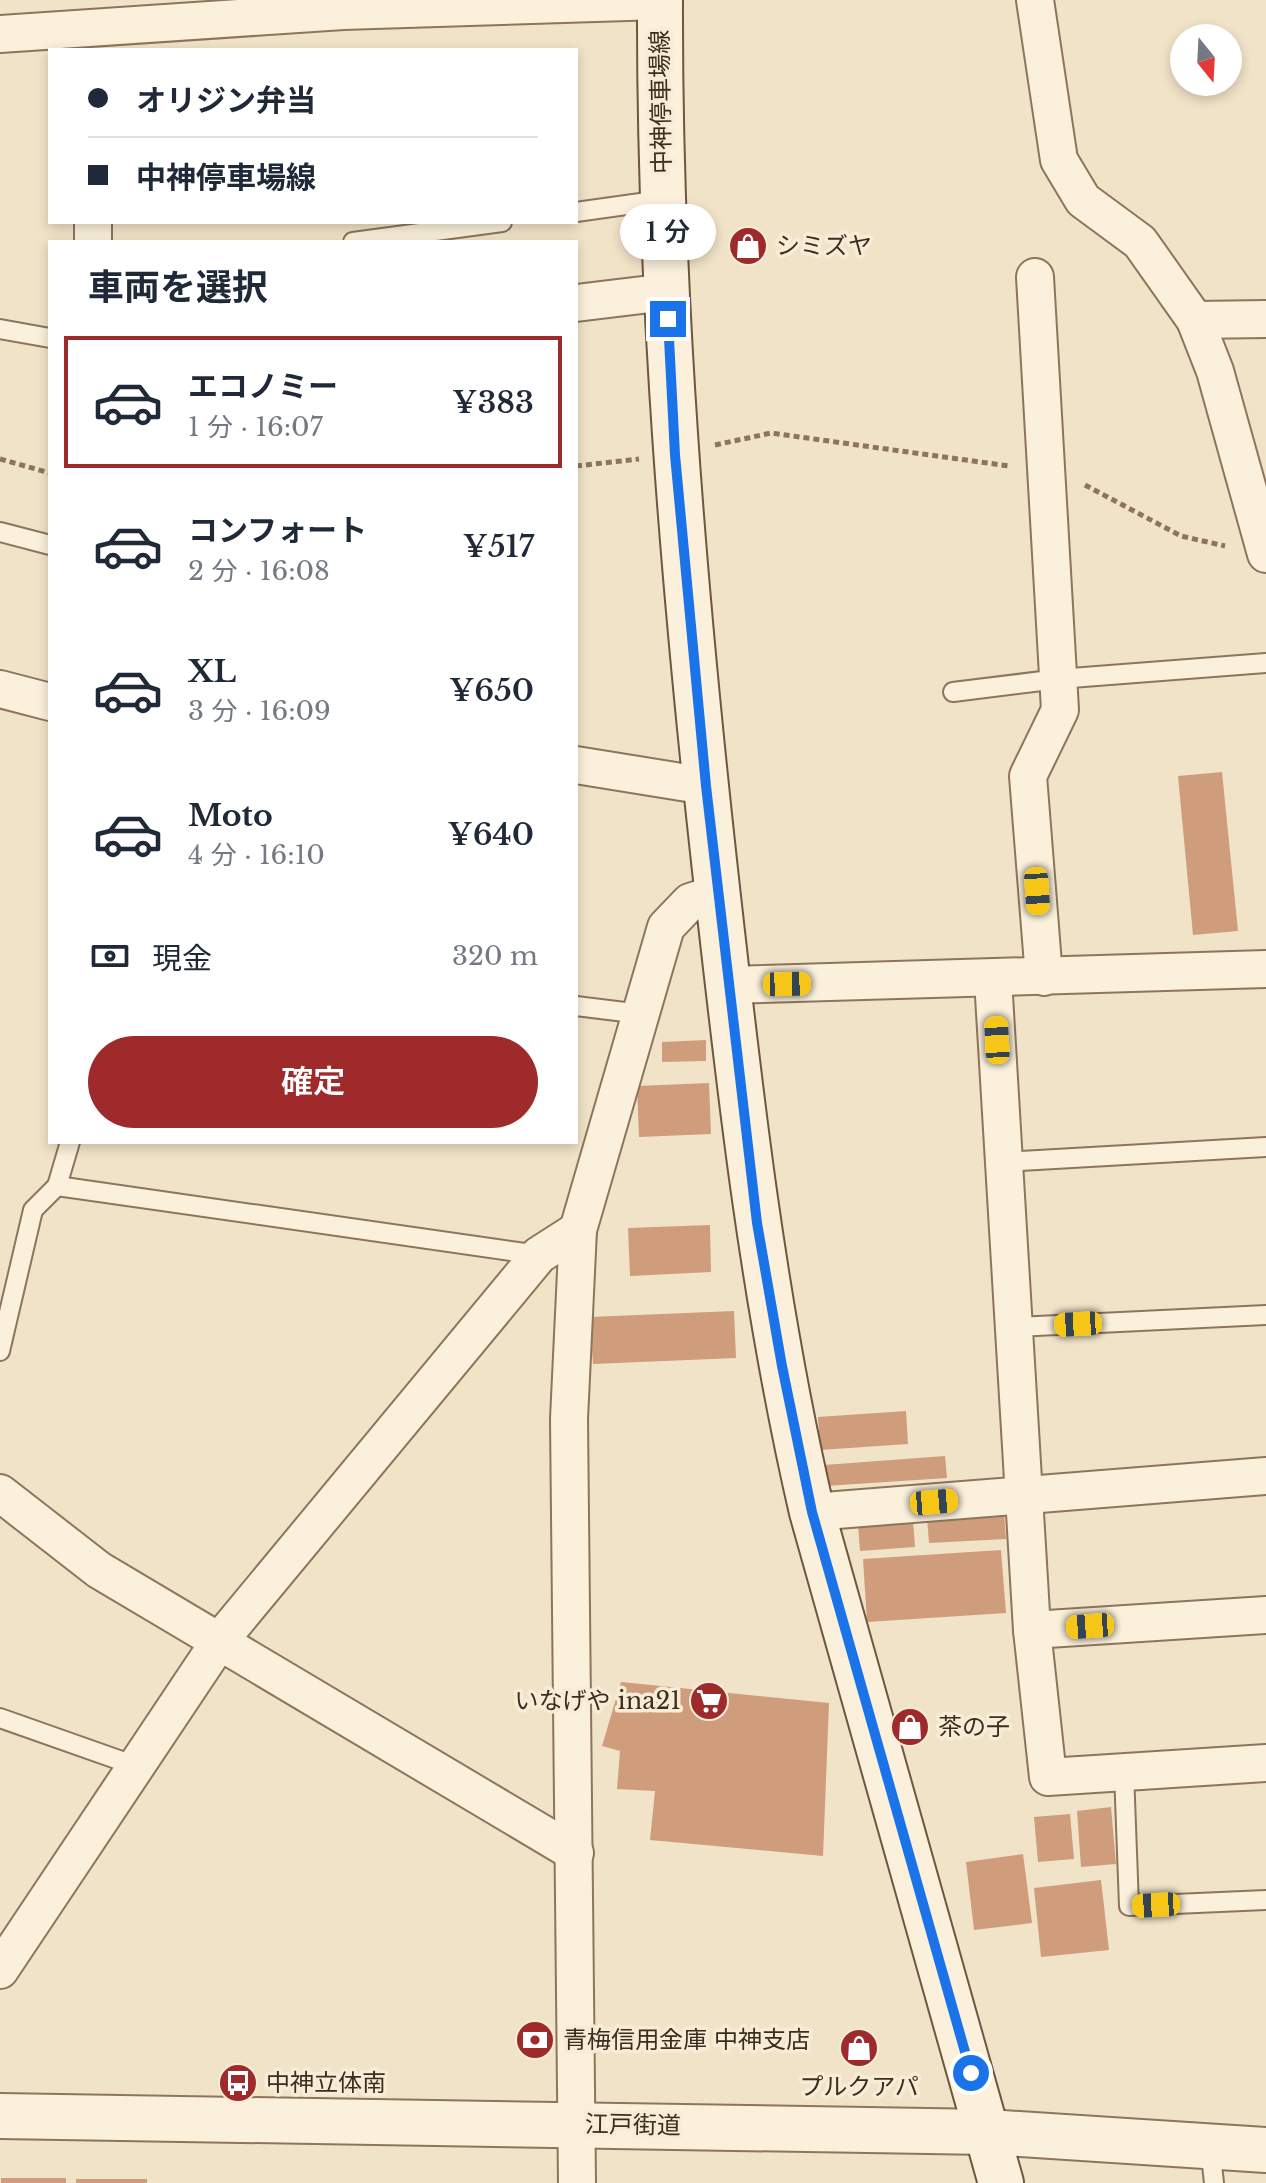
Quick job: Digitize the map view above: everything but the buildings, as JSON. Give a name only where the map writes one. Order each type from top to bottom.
[{"type":"main road","name":"中神停車場線","points":[[660,1],[662,200],[675,455],[706,786],[757,1223],[792,1423],[812,1512],[1001,2183]]},
{"type":"main road","name":"江戸街道","points":[[0,2116],[988,2132],[1212,2165],[1266,2150]]},
{"type":"street","points":[[1035,0],[1059,160],[1083,200],[1140,242],[1195,320],[1215,371],[1266,554]]},
{"type":"street","points":[[0,34],[342,6],[660,1]]},
{"type":"street","points":[[1035,277],[1060,710],[1028,776],[1044,977]]},
{"type":"street","points":[[578,303],[667,292]]},
{"type":"street","points":[[1195,320],[1266,319]]},
{"type":"street","points":[[0,689],[48,701]]},
{"type":"street","points":[[578,765],[706,786]]},
{"type":"street","points":[[577,2183],[569,1419],[578,1230],[666,927],[690,902],[718,893]]},
{"type":"street","points":[[728,985],[1266,969]]},
{"type":"street","points":[[993,979],[1032,1630],[1048,1777],[1266,1763]]},
{"type":"street","points":[[0,1970],[221,1639],[539,1255],[578,1230]]},
{"type":"street","points":[[812,1512],[1266,1476]]},
{"type":"street","points":[[0,1493],[99,1570],[221,1639],[575,1853]]},
{"type":"street","points":[[1032,1630],[1266,1615]]},
{"type":"lane","points":[[578,212],[662,200]]},
{"type":"lane","points":[[368,240],[487,224]]},
{"type":"lane","points":[[0,329],[48,338]]},
{"type":"lane","points":[[0,532],[48,544]]},
{"type":"lane","points":[[953,692],[1058,679],[1266,663]]},
{"type":"lane","points":[[578,1006],[641,1014]]},
{"type":"lane","points":[[0,1351],[33,1210],[57,1186],[69,1144]]},
{"type":"lane","points":[[1004,1162],[1266,1147]]},
{"type":"lane","points":[[57,1186],[539,1255]]},
{"type":"lane","points":[[1015,1327],[1266,1315]]},
{"type":"lane","points":[[0,1718],[136,1766]]},
{"type":"lane","points":[[1124,1772],[1129,1906],[1266,1900]]},
{"type":"path","points":[[578,466],[675,455],[771,433],[1046,471],[1077,481],[1181,536],[1266,554]]},
{"type":"path","points":[[0,459],[48,472]]},
{"type":"place","name":"シミズヤ","points":[[748,246]]},
{"type":"place","name":"いなげや ina21","points":[[709,1701]]},
{"type":"place","name":"茶の子","points":[[910,1727]]},
{"type":"place","name":"青梅信用金庫 中神支店","points":[[535,2040]]},
{"type":"place","name":"プルクアパ","points":[[859,2048]]},
{"type":"place","name":"中神立体南","points":[[238,2083]]},
{"type":"route","points":[[668,319],[675,455],[706,786],[757,1223],[792,1423],[812,1512],[971,2073]]}]
